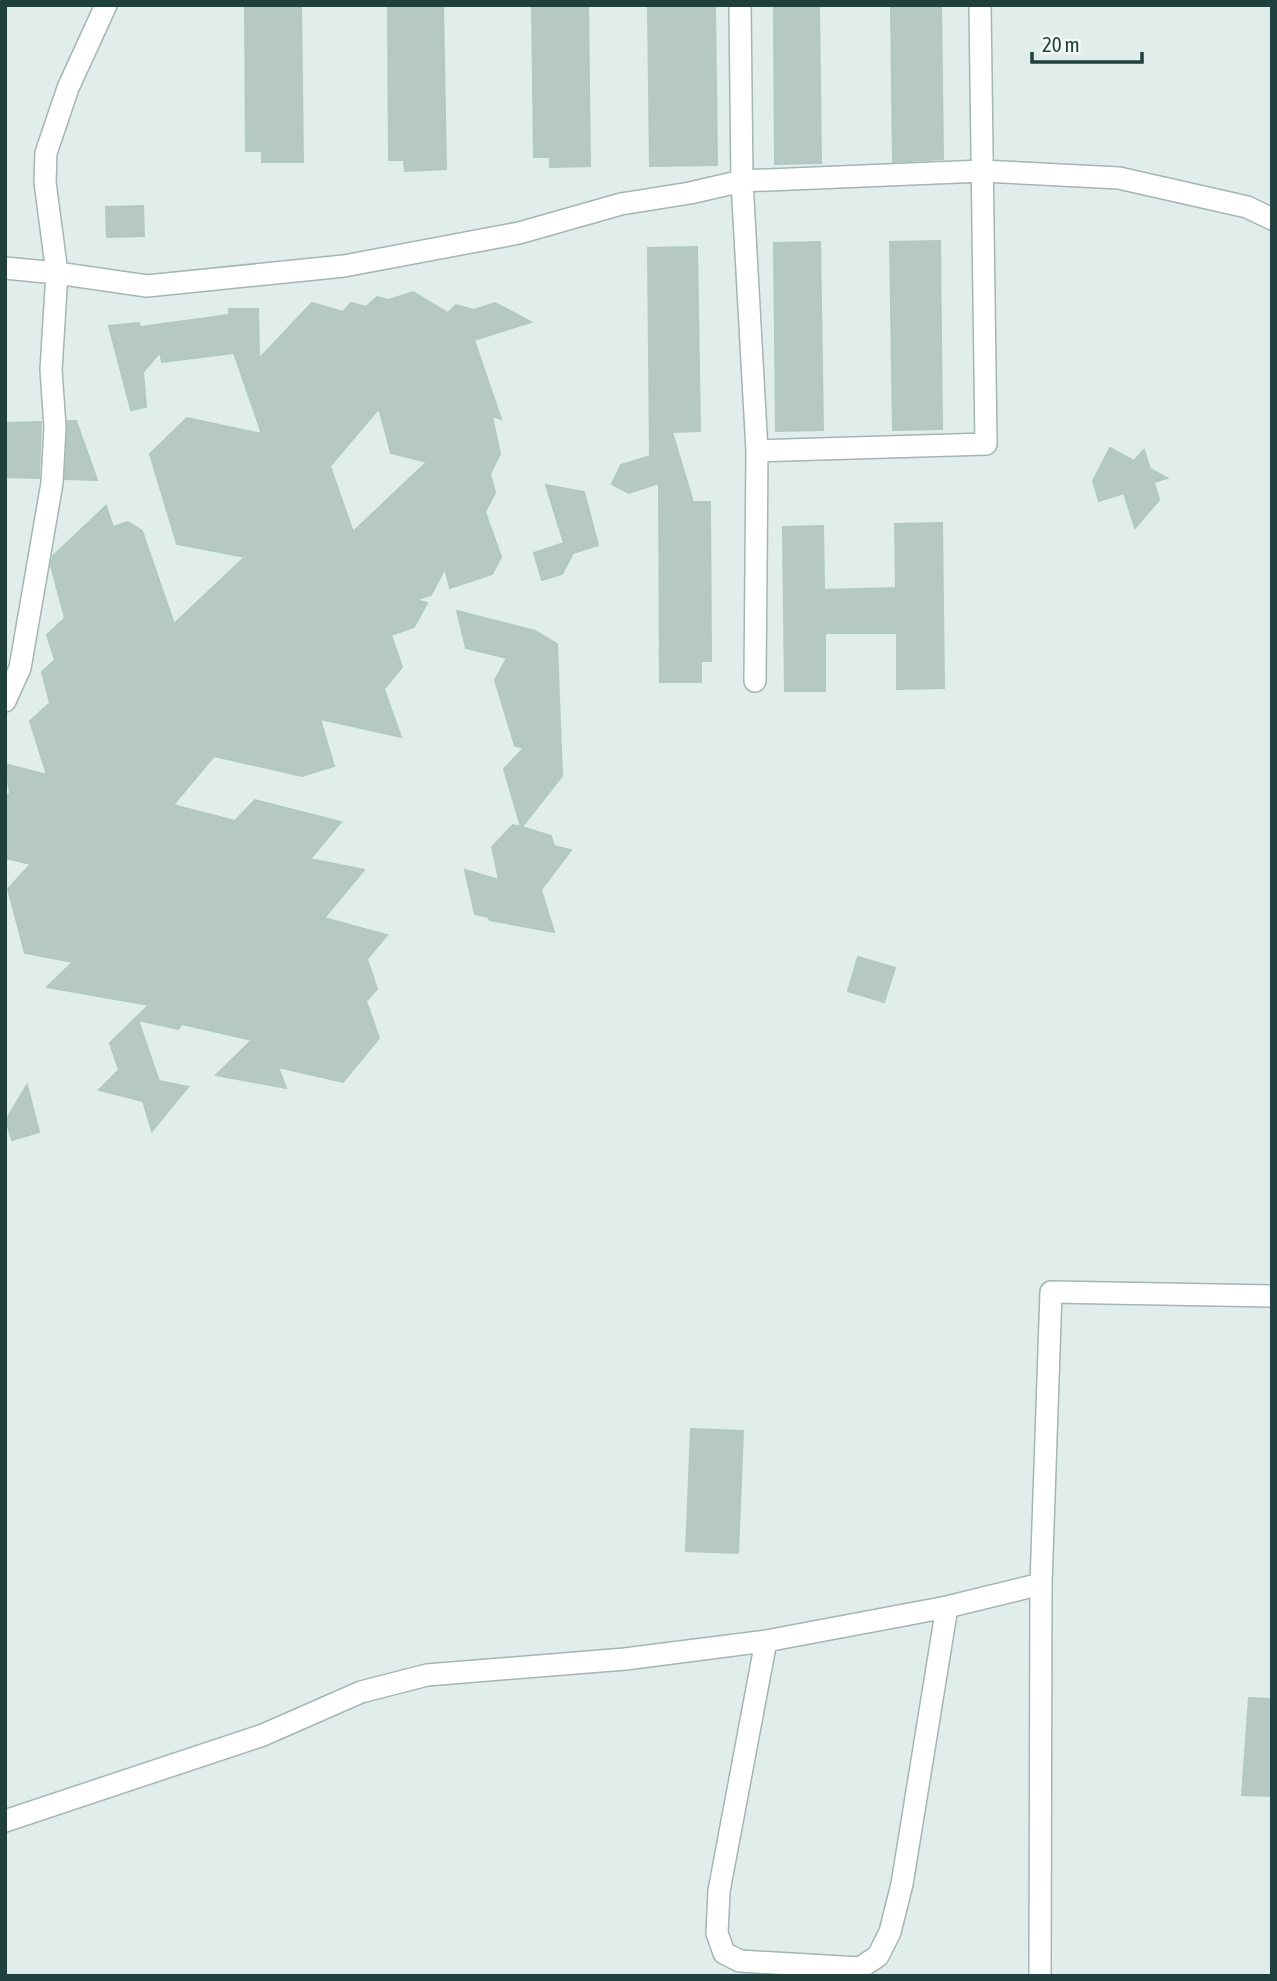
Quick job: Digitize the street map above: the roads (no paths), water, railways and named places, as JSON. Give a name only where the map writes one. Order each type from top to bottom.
[{"type":"street","points":[[5,701],[20,668],[52,483],[55,427],[51,370],[57,273],[45,182],[46,153],[68,88],[106,5]]},
{"type":"street","points":[[740,5],[742,181],[757,451],[755,681]]},
{"type":"street","points":[[757,451],[986,444],[980,5]]},
{"type":"street","points":[[5,268],[147,286],[344,266],[519,233],[621,204],[742,181],[982,171],[1119,178],[1247,207],[1272,219]]},
{"type":"street","points":[[1040,1976],[1041,1584],[1051,1292],[1272,1296]]},
{"type":"street","points":[[5,1821],[263,1735],[360,1692],[427,1675],[625,1659],[766,1640],[947,1607],[1041,1584]]},
{"type":"street","points":[[766,1640],[719,1891],[717,1933],[724,1953],[740,1961],[860,1968],[878,1956],[890,1931],[902,1884],[947,1607]]}]
